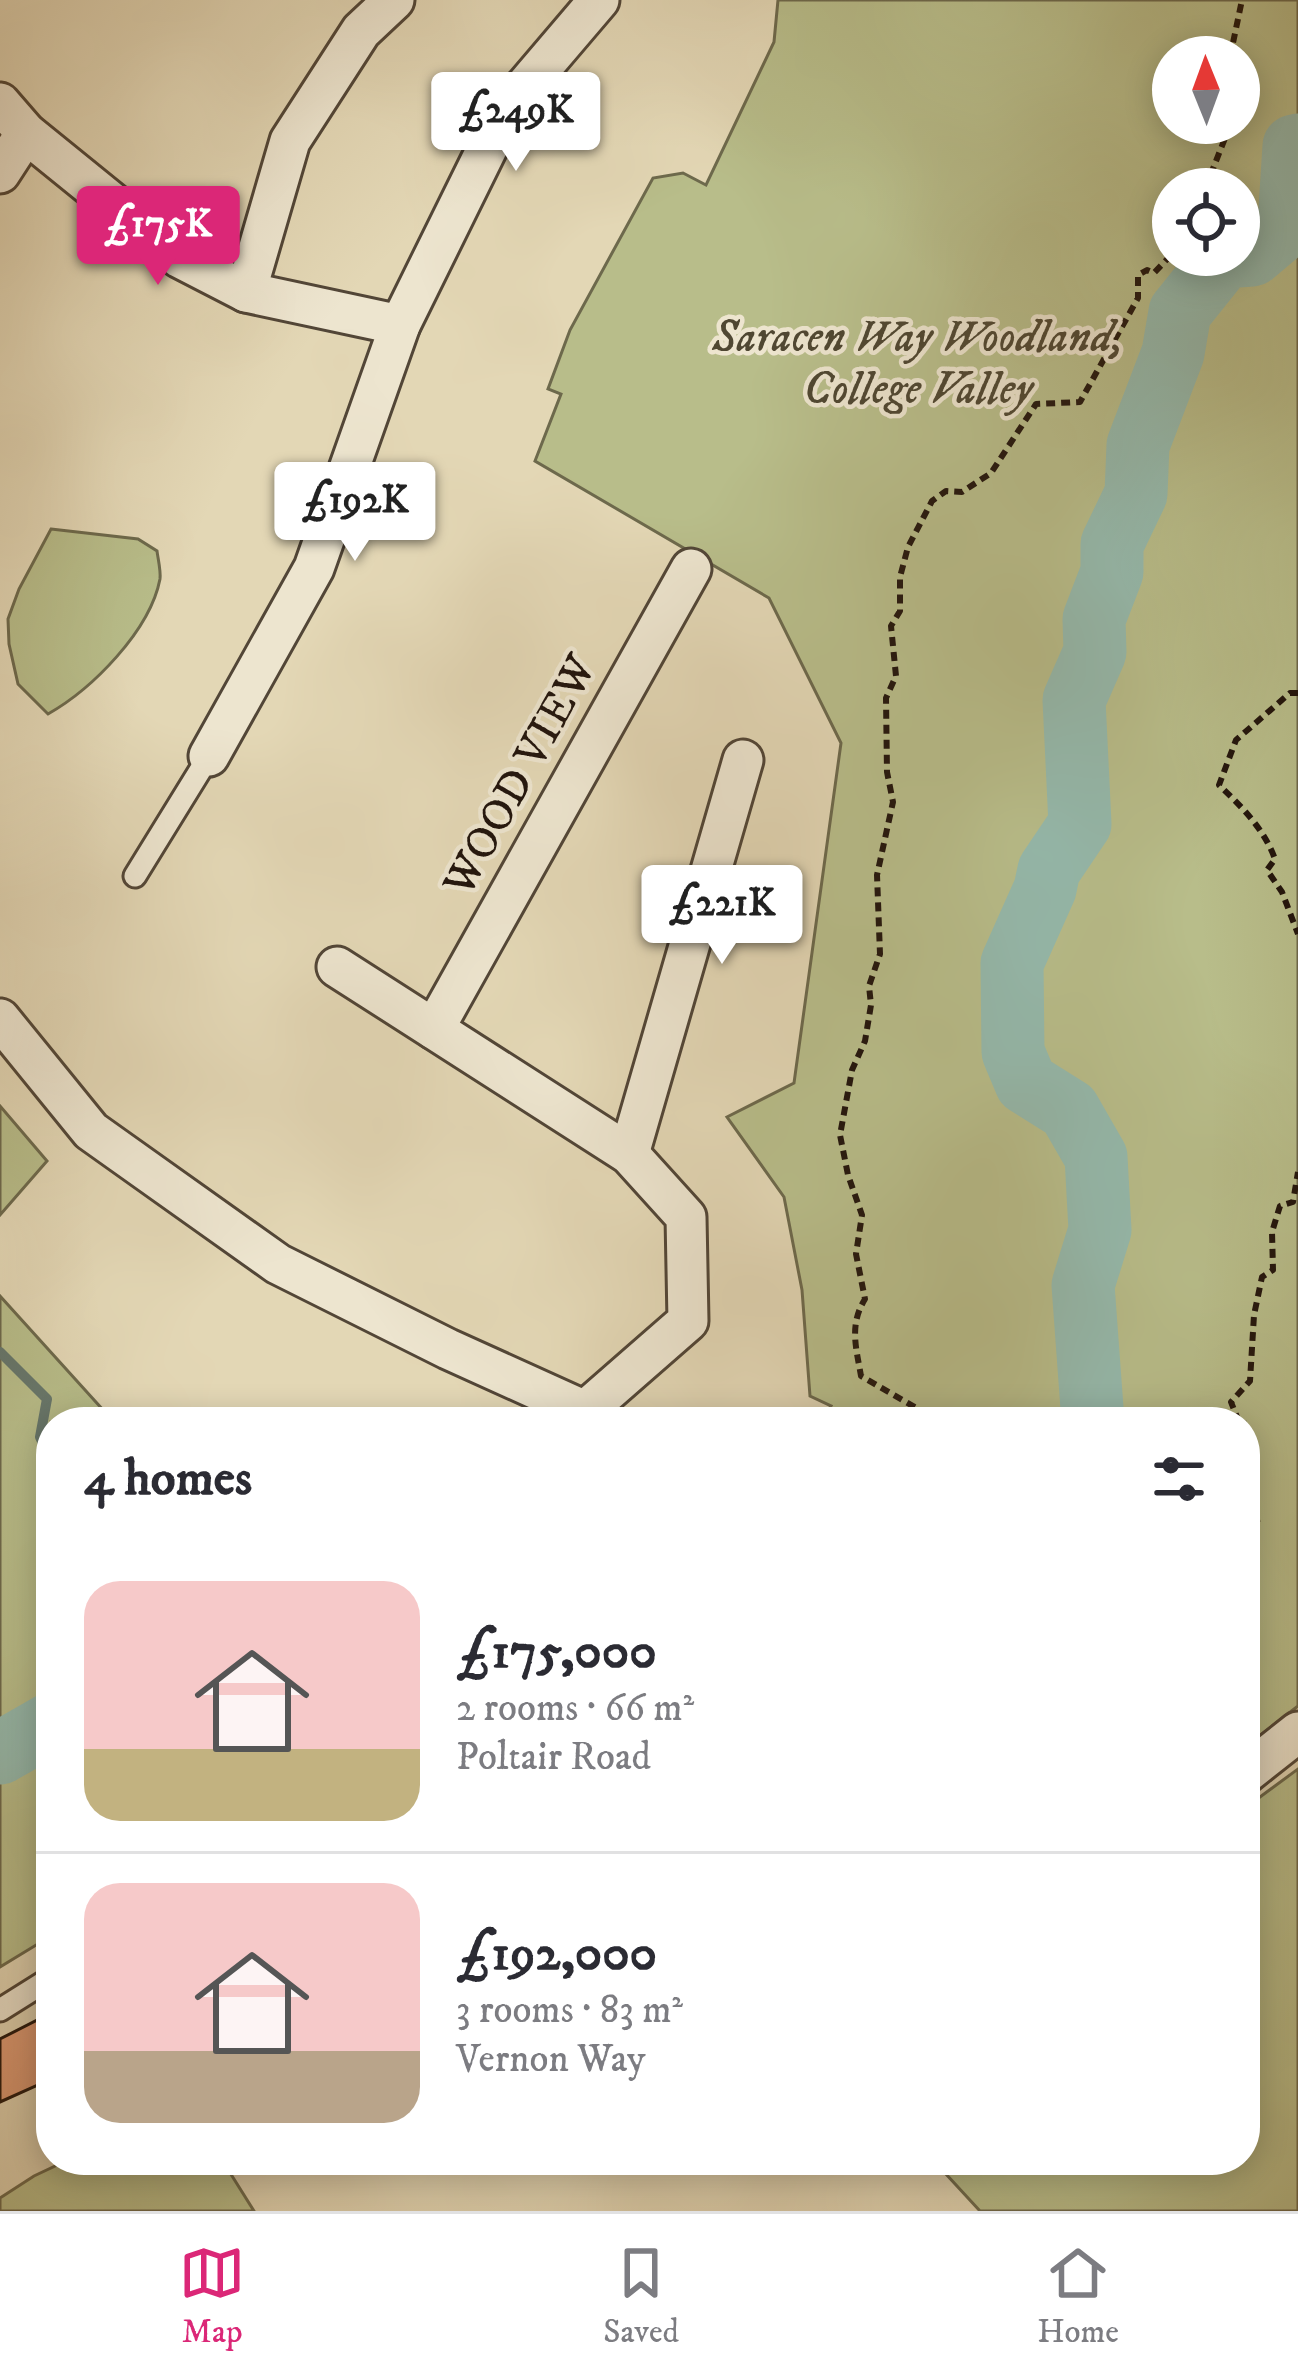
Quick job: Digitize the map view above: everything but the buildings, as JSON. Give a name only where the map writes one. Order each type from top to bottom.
[{"type":"street","points":[[246,292],[290,141],[361,31],[394,0]]},
{"type":"street","points":[[209,756],[314,568],[400,325],[507,108],[598,0]]},
{"type":"street","points":[[0,172],[13,118],[180,258],[246,292],[400,325]]},
{"type":"street","name":"WOOD VIEW","points":[[434,1029],[691,568]]},
{"type":"street","points":[[629,1154],[743,760]]},
{"type":"street","points":[[337,967],[629,1154],[686,1217],[688,1321],[590,1407]]},
{"type":"street","points":[[0,1019],[91,1131],[278,1264],[576,1407]]},
{"type":"street","points":[[1260,1762],[1298,1732]]},
{"type":"lane","points":[[135,876],[209,756]]},
{"type":"lane","points":[[0,2010],[36,1987]]},
{"type":"path","points":[[1234,36],[1242,0]]},
{"type":"path","points":[[915,1407],[861,1376],[854,1335],[856,1314],[865,1299],[856,1254],[862,1215],[841,1135],[852,1070],[865,1041],[872,1005],[869,986],[880,954],[877,875],[893,802],[887,772],[886,698],[896,676],[891,626],[900,611],[900,577],[908,547],[932,501],[946,491],[962,492],[991,473],[1036,404],[1080,402],[1138,298],[1138,275],[1152,273]]},
{"type":"path","points":[[1298,693],[1290,693],[1236,740],[1220,784],[1248,813],[1271,848],[1275,859],[1268,870],[1298,934]]},
{"type":"path","points":[[1233,1407],[1231,1402],[1250,1381],[1262,1277],[1273,1270],[1272,1232],[1280,1205],[1293,1202],[1298,1172]]},
{"type":"green space","name":"Saracen Way Woodland, College Valley","points":[[778,0],[1298,0],[1298,1706],[1260,1735],[1260,1407],[830,1407],[810,1396],[802,1290],[784,1197],[727,1117],[794,1083],[841,743],[769,598],[535,461],[561,394],[548,389],[570,330],[653,178],[683,173],[706,185],[774,42]]},
{"type":"green space","points":[[51,529],[138,539],[157,551],[160,576],[144,619],[117,657],[83,690],[48,714],[18,684],[8,619]]},
{"type":"green space","points":[[0,1106],[47,1161],[0,1215]]},
{"type":"green space","points":[[0,1296],[100,1407],[36,1407],[36,1945],[0,1967]]},
{"type":"green space","points":[[1298,1769],[1298,2211],[980,2211],[947,2175],[1260,2175],[1260,1797]]},
{"type":"green space","points":[[231,2175],[254,2211],[0,2211],[0,2198],[34,2176]]},
{"type":"waterway","points":[[1092,1407],[1083,1285],[1100,1230],[1096,1157],[1069,1110],[1026,1083],[1013,1052],[1012,963],[1049,870],[1080,824],[1074,700],[1095,652],[1094,619],[1112,572],[1112,544],[1136,494],[1138,445],[1173,353],[1180,312],[1224,257],[1252,255],[1289,224],[1294,146],[1298,145]]},
{"type":"waterway","points":[[0,1352],[47,1399],[46,1407]]},
{"type":"waterway","points":[[0,1753],[36,1733]]}]
